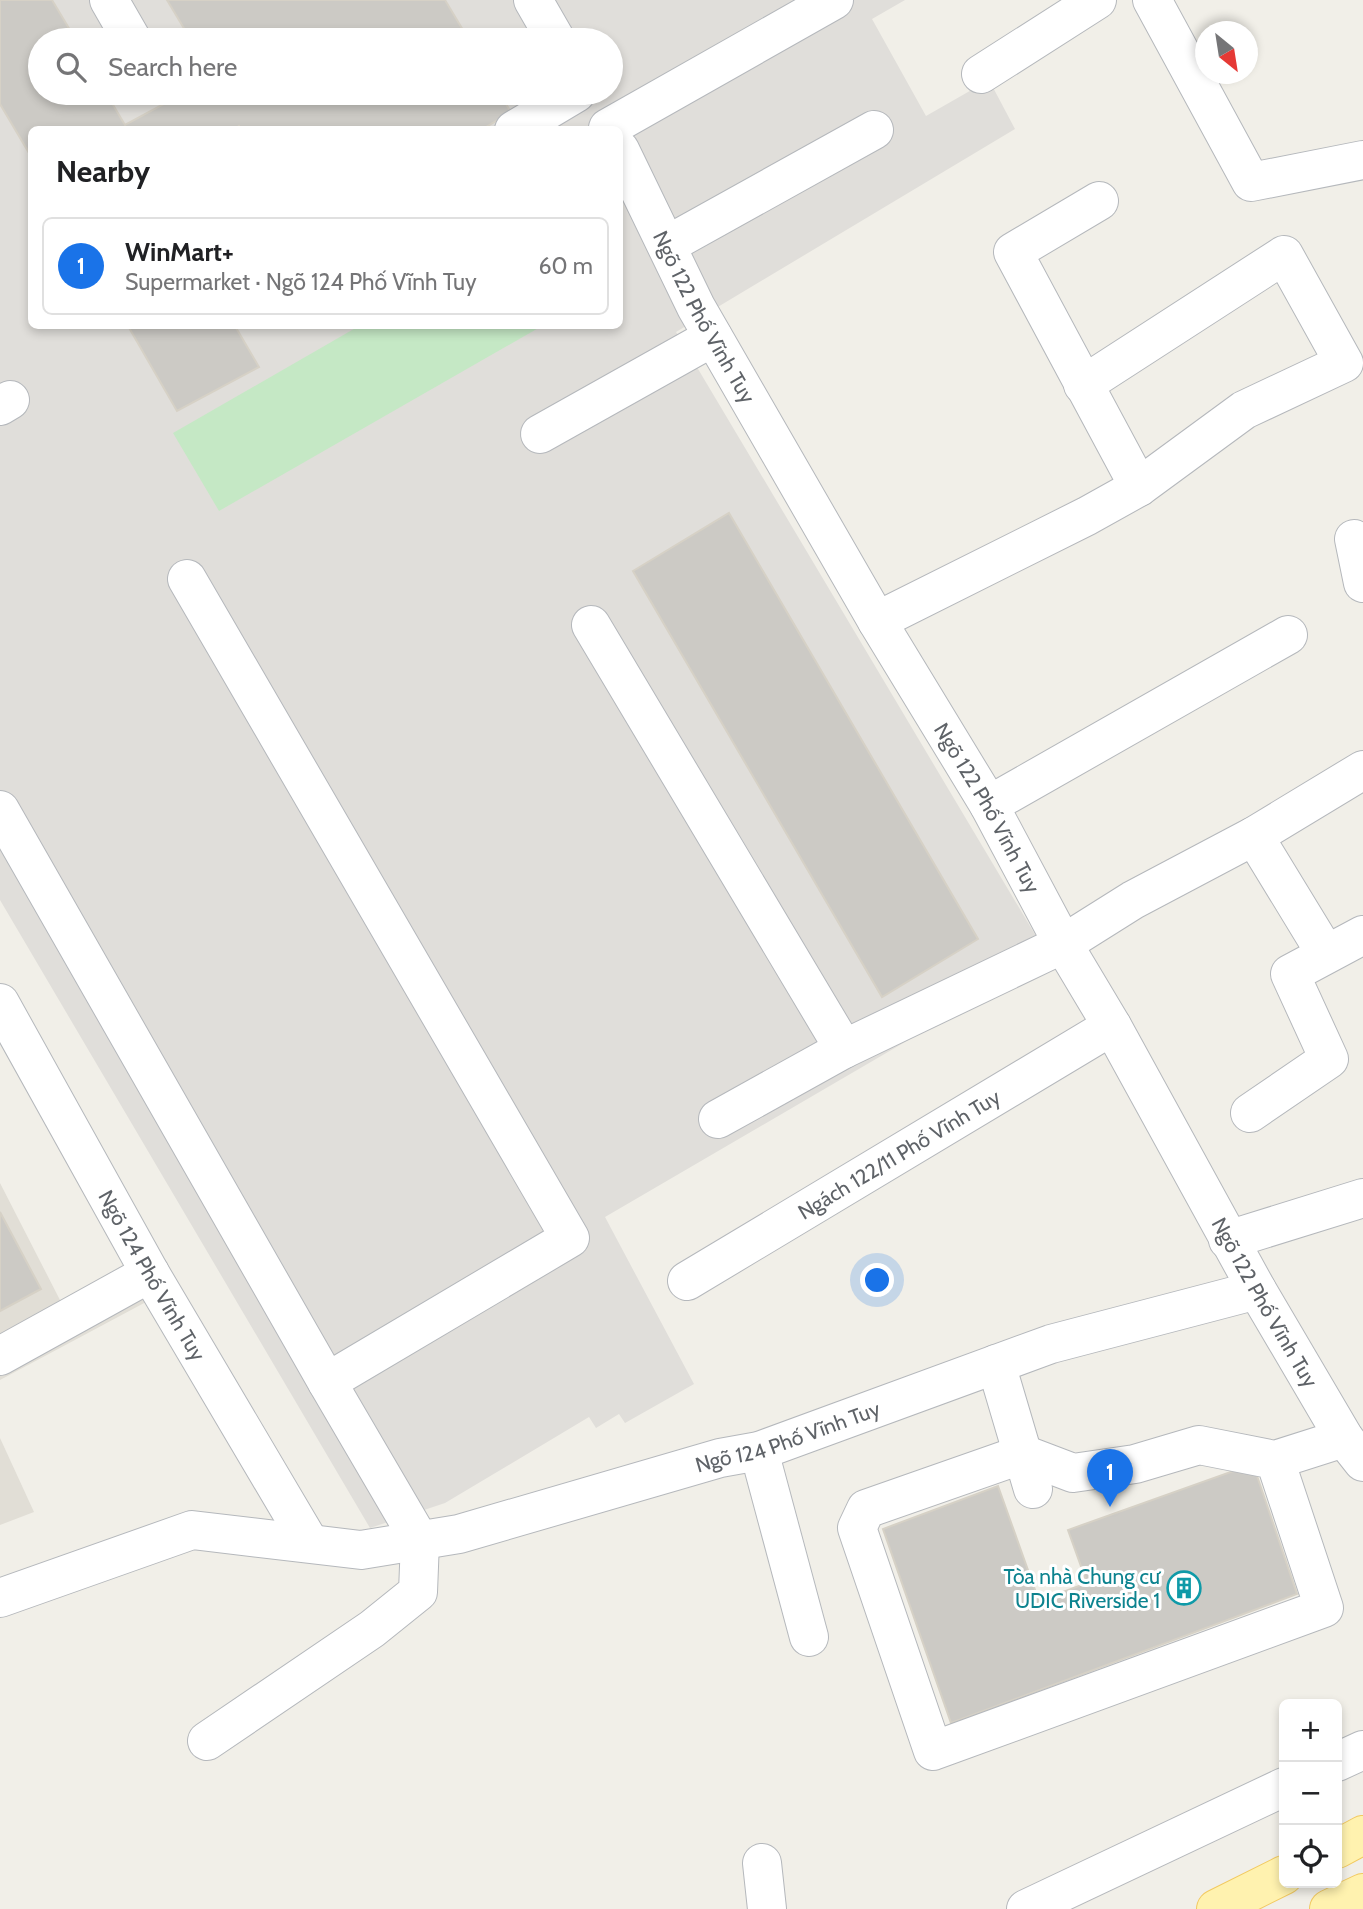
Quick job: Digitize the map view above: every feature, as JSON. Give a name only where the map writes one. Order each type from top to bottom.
[{"type":"main road","points":[[1342,1846],[1363,1835]]},
{"type":"main road","points":[[1216,1909],[1279,1878]]},
{"type":"main road","points":[[1329,1909],[1363,1893]]},
{"type":"street","points":[[108,0],[125,28]]},
{"type":"street","points":[[533,0],[549,28]]},
{"type":"street","points":[[623,129],[834,0]]},
{"type":"street","points":[[981,74],[1097,0]]},
{"type":"street","points":[[1152,0],[1251,182],[1363,160]]},
{"type":"street","points":[[521,126],[556,105]]},
{"type":"street","name":"Ngõ 122 Phố Vĩnh Tuy","points":[[594,105],[606,126]]},
{"type":"street","points":[[667,245],[874,130]]},
{"type":"street","name":"Ngõ 122 Phố Vĩnh Tuy","points":[[623,158],[696,307],[877,621],[989,805],[1228,1240],[1353,1450]]},
{"type":"street","points":[[1099,201],[1013,253],[1139,487]]},
{"type":"street","points":[[877,621],[1087,516],[1139,487],[1244,410],[1344,363],[1284,255],[1083,385]]},
{"type":"street","points":[[540,434],[713,337]]},
{"type":"street","points":[[1354,539],[1363,583]]},
{"type":"street","points":[[187,579],[570,1238],[327,1382]]},
{"type":"street","points":[[591,625],[845,1049]]},
{"type":"street","points":[[989,805],[1288,635]]},
{"type":"street","points":[[718,1119],[845,1049],[1063,944],[1133,900],[1254,836],[1363,770]]},
{"type":"street","points":[[0,810],[327,1382],[421,1541],[418,1592],[372,1629],[207,1741]]},
{"type":"street","points":[[1254,836],[1326,954]]},
{"type":"street","points":[[1250,1113],[1329,1059],[1290,974],[1363,935]]},
{"type":"street","name":"Ngõ 124 Phố Vĩnh Tuy","points":[[0,1003],[150,1273],[309,1542]]},
{"type":"street","name":"Ngách 122/11 Phố Vĩnh Tuy","points":[[687,1281],[1112,1026]]},
{"type":"street","points":[[1228,1240],[1363,1198]]},
{"type":"street","points":[[0,1356],[150,1273]]},
{"type":"street","name":"Ngõ 124 Phố Vĩnh Tuy","points":[[0,1598],[192,1530],[361,1550],[459,1534],[719,1458],[759,1451],[1051,1344],[1257,1290]]},
{"type":"street","points":[[996,1364],[1028,1471]]},
{"type":"street","points":[[1275,1461],[1324,1608],[933,1751],[857,1528],[866,1509],[1028,1471],[1073,1473],[1135,1464],[1199,1445],[1275,1461],[1353,1450]]},
{"type":"street","points":[[759,1451],[809,1637]]},
{"type":"street","points":[[1342,1760],[1363,1750]]},
{"type":"street","points":[[1026,1909],[1279,1789]]},
{"type":"street","points":[[762,1863],[767,1909]]},
{"type":"shaded area","points":[[0,0],[905,0],[872,19],[926,116],[989,80],[1015,129],[676,332],[1049,958],[605,1217],[694,1384],[625,1423],[619,1414],[596,1428],[589,1417],[445,1503],[370,1528],[0,900]]},
{"type":"shaded area","points":[[0,1183],[61,1302],[127,1266],[146,1302],[0,1380]]},
{"type":"shaded area","points":[[0,1438],[34,1512],[0,1525]]},
{"type":"green space","points":[[354,329],[537,329],[219,511],[173,433]]},
{"type":"building","points":[[0,0],[52,0],[69,28],[28,28],[28,105],[113,105],[125,125],[162,105],[507,105],[511,112],[488,126],[28,126],[28,151],[0,104]]},
{"type":"building","points":[[167,0],[445,0],[462,28],[184,28]]},
{"type":"building","points":[[130,329],[237,329],[259,367],[177,411]]},
{"type":"building","points":[[729,513],[978,939],[882,997],[633,571]]},
{"type":"building","points":[[0,1212],[41,1289],[0,1311]]},
{"type":"building","name":"Tòa nhà Chung cư UDIC Riverside 1","points":[[1253,1464],[1297,1594],[951,1723],[883,1529],[998,1486],[1039,1601],[1087,1583],[1068,1530]]},
{"type":"place","name":"WinMart+","points":[[1110,1507]]},
{"type":"place","name":"Tòa nhà Chung cư UDIC Riverside 1","points":[[1184,1588]]}]
